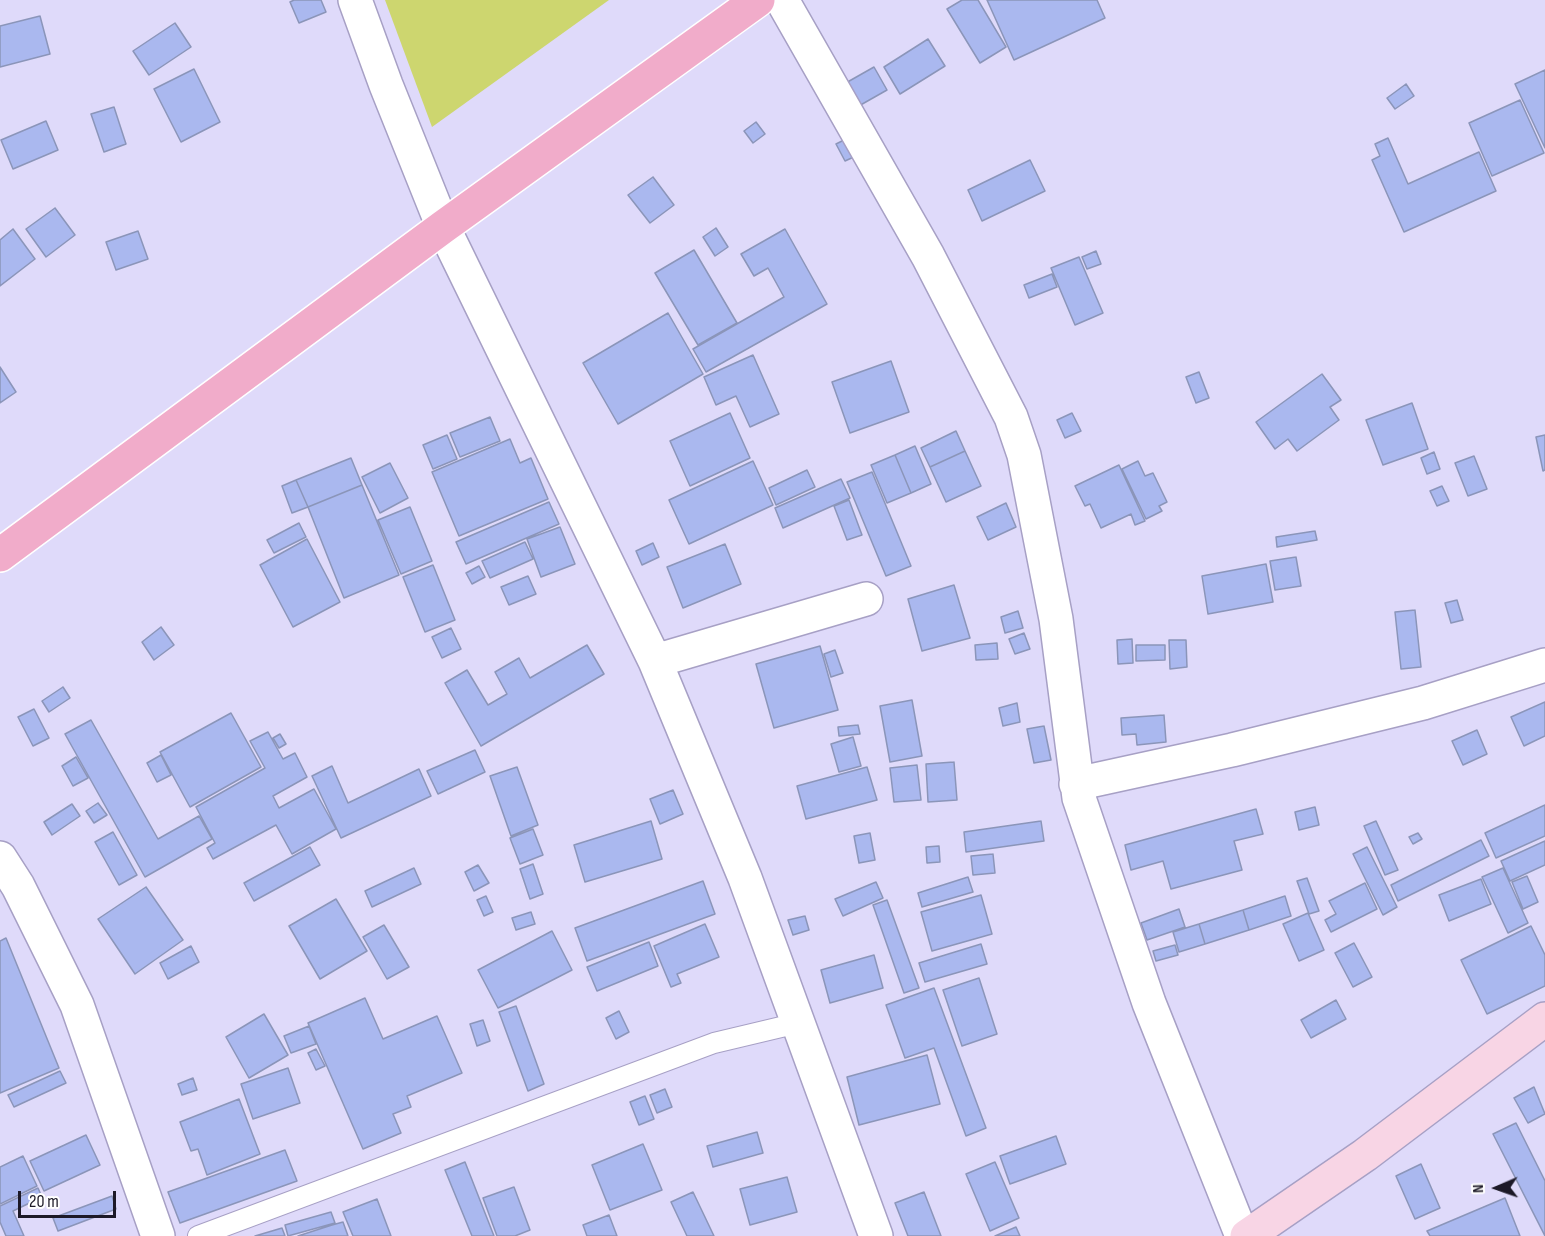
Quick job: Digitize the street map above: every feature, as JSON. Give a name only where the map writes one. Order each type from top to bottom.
[{"type":"main road","points":[[0,555],[443,227],[758,0]]},
{"type":"street","points":[[355,0],[386,85],[443,227],[655,661],[745,878],[876,1236]]},
{"type":"street","points":[[782,0],[928,256],[1011,417],[1024,455],[1056,619],[1076,784],[1149,1003],[1242,1236]]},
{"type":"street","points":[[655,661],[866,599]]},
{"type":"street","points":[[1076,784],[1232,750],[1412,706],[1545,665]]},
{"type":"street","points":[[0,858],[18,886],[78,1005],[158,1236]]},
{"type":"street","points":[[1247,1236],[1365,1155],[1545,1018]]},
{"type":"lane","points":[[198,1236],[714,1043],[798,1023]]},
{"type":"green space","points":[[385,0],[609,0],[432,127]]},
{"type":"building","points":[[321,0],[326,12],[299,23],[290,2]]},
{"type":"building","points":[[962,0],[978,0],[1006,47],[980,63],[947,9]]},
{"type":"building","points":[[987,0],[1097,0],[1105,18],[1014,60]]},
{"type":"building","points":[[40,16],[50,54],[0,67],[0,26]]},
{"type":"building","points":[[175,23],[191,47],[149,75],[133,51]]},
{"type":"building","points":[[928,39],[945,66],[900,94],[884,67]]},
{"type":"building","points":[[874,67],[887,90],[857,107],[844,84]]},
{"type":"building","points":[[194,69],[220,122],[181,142],[154,89]]},
{"type":"building","points":[[1545,70],[1545,148],[1515,84]]},
{"type":"building","points":[[1406,84],[1414,96],[1395,109],[1387,98]]},
{"type":"building","points":[[1520,100],[1544,153],[1492,176],[1469,123]]},
{"type":"building","points":[[114,107],[126,144],[104,152],[91,114]]},
{"type":"building","points":[[46,121],[58,150],[13,169],[1,140]]},
{"type":"building","points":[[756,122],[765,134],[753,143],[744,131]]},
{"type":"building","points":[[848,138],[856,156],[845,161],[836,144]]},
{"type":"building","points":[[1388,138],[1408,184],[1479,152],[1496,191],[1404,232],[1372,160],[1380,156],[1375,144]]},
{"type":"building","points":[[1030,160],[1045,191],[982,221],[968,190]]},
{"type":"building","points":[[653,177],[674,205],[650,223],[628,195]]},
{"type":"building","points":[[55,208],[75,235],[46,257],[26,229]]},
{"type":"building","points":[[716,228],[728,247],[715,256],[703,237]]},
{"type":"building","points":[[13,229],[35,259],[0,286],[0,240]]},
{"type":"building","points":[[785,229],[827,304],[706,372],[693,349],[784,297],[768,268],[754,276],[741,254]]},
{"type":"building","points":[[138,231],[148,259],[116,270],[106,242]]},
{"type":"building","points":[[694,250],[737,323],[698,345],[655,273]]},
{"type":"building","points":[[1096,251],[1101,264],[1087,269],[1082,257]]},
{"type":"building","points":[[1079,257],[1103,313],[1075,325],[1051,268]]},
{"type":"building","points":[[1052,274],[1057,287],[1029,298],[1024,285]]},
{"type":"building","points":[[668,313],[703,374],[618,424],[583,363]]},
{"type":"building","points":[[753,355],[779,414],[750,427],[736,396],[716,405],[704,377]]},
{"type":"building","points":[[891,361],[909,412],[850,433],[832,382]]},
{"type":"building","points":[[0,367],[16,392],[0,403]]},
{"type":"building","points":[[1199,372],[1209,398],[1196,403],[1186,377]]},
{"type":"building","points":[[1322,374],[1341,400],[1330,407],[1339,420],[1297,451],[1288,439],[1275,449],[1256,422]]},
{"type":"building","points":[[1412,403],[1428,449],[1383,465],[1366,420]]},
{"type":"building","points":[[730,413],[750,458],[690,486],[670,441]]},
{"type":"building","points":[[1072,413],[1081,431],[1065,438],[1057,420]]},
{"type":"building","points":[[490,417],[500,441],[460,457],[450,433]]},
{"type":"building","points":[[956,431],[965,451],[930,467],[921,448]]},
{"type":"building","points":[[447,435],[457,459],[433,469],[423,445]]},
{"type":"building","points":[[1545,435],[1545,470],[1543,471],[1536,437]]},
{"type":"building","points":[[510,439],[520,463],[531,458],[548,499],[459,536],[432,472]]},
{"type":"building","points":[[915,446],[931,484],[911,493],[895,455]]},
{"type":"building","points":[[965,451],[981,486],[946,502],[930,467]]},
{"type":"building","points":[[1434,452],[1440,469],[1427,474],[1421,458]]},
{"type":"building","points":[[895,455],[911,493],[887,503],[871,465]]},
{"type":"building","points":[[1474,456],[1487,489],[1468,496],[1455,463]]},
{"type":"building","points":[[351,458],[362,485],[308,507],[296,480]]},
{"type":"building","points":[[753,461],[773,505],[689,544],[669,500]]},
{"type":"building","points":[[1138,461],[1145,476],[1153,473],[1167,502],[1159,506],[1162,511],[1146,519],[1122,469]]},
{"type":"building","points":[[390,463],[408,498],[380,513],[362,477]]},
{"type":"building","points":[[1119,465],[1145,521],[1135,525],[1131,514],[1101,528],[1090,504],[1085,506],[1075,486]]},
{"type":"building","points":[[807,470],[815,487],[776,505],[769,488]]},
{"type":"building","points":[[872,472],[911,566],[886,576],[847,482]]},
{"type":"building","points":[[841,479],[850,498],[783,528],[775,508]]},
{"type":"building","points":[[296,480],[308,507],[292,513],[282,486]]},
{"type":"building","points":[[362,485],[399,575],[344,598],[308,507]]},
{"type":"building","points":[[1442,486],[1449,501],[1437,506],[1430,491]]},
{"type":"building","points":[[849,500],[862,535],[847,540],[834,506]]},
{"type":"building","points":[[549,502],[559,524],[466,564],[456,542]]},
{"type":"building","points":[[1006,503],[1016,527],[988,540],[977,517]]},
{"type":"building","points":[[410,507],[432,561],[401,574],[378,520]]},
{"type":"building","points":[[299,523],[306,537],[274,553],[267,540]]},
{"type":"building","points":[[560,527],[575,564],[541,577],[527,539]]},
{"type":"building","points":[[1315,531],[1317,540],[1277,547],[1276,537]]},
{"type":"building","points":[[307,539],[340,602],[293,627],[260,565]]},
{"type":"building","points":[[525,542],[533,559],[490,578],[482,561]]},
{"type":"building","points":[[653,543],[659,557],[642,565],[636,551]]},
{"type":"building","points":[[725,544],[741,584],[683,608],[667,567]]},
{"type":"building","points":[[1296,557],[1301,586],[1275,590],[1270,561]]},
{"type":"building","points":[[1266,564],[1273,602],[1208,614],[1202,576]]},
{"type":"building","points":[[433,565],[455,620],[425,632],[403,577]]},
{"type":"building","points":[[479,566],[485,577],[472,584],[466,573]]},
{"type":"building","points":[[528,576],[536,594],[509,605],[501,587]]},
{"type":"building","points":[[954,585],[970,638],[922,651],[908,599]]},
{"type":"building","points":[[1457,600],[1463,620],[1451,623],[1445,603]]},
{"type":"building","points":[[1415,610],[1421,667],[1401,669],[1395,612]]},
{"type":"building","points":[[1018,611],[1023,628],[1005,633],[1001,617]]},
{"type":"building","points":[[161,627],[174,645],[154,660],[142,642]]},
{"type":"building","points":[[451,628],[461,649],[442,658],[432,637]]},
{"type":"building","points":[[1024,633],[1030,649],[1015,654],[1009,639]]},
{"type":"building","points":[[1132,639],[1133,663],[1118,664],[1117,640]]},
{"type":"building","points":[[1169,640],[1186,640],[1187,667],[1170,669]]},
{"type":"building","points":[[997,643],[998,659],[976,660],[975,645]]},
{"type":"building","points":[[587,645],[604,674],[481,746],[445,683],[467,670],[488,705],[507,694],[495,672],[519,658],[530,678]]},
{"type":"building","points":[[1136,645],[1165,645],[1165,660],[1136,661]]},
{"type":"building","points":[[820,646],[838,710],[774,728],[756,664]]},
{"type":"building","points":[[835,650],[843,673],[831,677],[824,654]]},
{"type":"building","points":[[63,687],[70,698],[49,712],[42,701]]},
{"type":"building","points":[[912,700],[922,756],[890,762],[880,706]]},
{"type":"building","points":[[1545,702],[1545,736],[1524,746],[1511,717]]},
{"type":"building","points":[[1017,703],[1020,722],[1003,726],[999,708]]},
{"type":"building","points":[[34,709],[49,738],[33,746],[18,717]]},
{"type":"building","points":[[231,713],[261,767],[190,807],[160,752]]},
{"type":"building","points":[[1164,715],[1166,742],[1137,745],[1136,734],[1122,735],[1121,718]]},
{"type":"building","points":[[91,720],[158,839],[199,816],[212,839],[145,877],[65,734]]},
{"type":"building","points":[[858,725],[860,734],[839,736],[838,727]]},
{"type":"building","points":[[1044,726],[1051,760],[1034,763],[1027,729]]},
{"type":"building","points":[[1477,730],[1487,754],[1463,765],[1452,741]]},
{"type":"building","points":[[268,732],[283,759],[295,753],[307,777],[273,796],[279,808],[314,789],[336,829],[292,854],[276,825],[213,859],[207,848],[215,843],[196,807],[265,768],[250,741]]},
{"type":"building","points":[[280,734],[286,744],[279,748],[273,738]]},
{"type":"building","points":[[853,737],[861,766],[839,772],[831,744]]},
{"type":"building","points":[[475,750],[485,772],[438,794],[427,771]]},
{"type":"building","points":[[161,755],[171,775],[157,782],[147,763]]},
{"type":"building","points":[[76,757],[88,778],[73,786],[62,766]]},
{"type":"building","points":[[954,762],[957,800],[928,802],[926,764]]},
{"type":"building","points":[[917,765],[921,800],[894,802],[890,768]]},
{"type":"building","points":[[332,766],[348,803],[419,769],[431,796],[341,838],[312,776]]},
{"type":"building","points":[[517,767],[538,825],[511,836],[490,776]]},
{"type":"building","points":[[867,767],[877,800],[806,819],[797,786]]},
{"type":"building","points":[[673,790],[683,814],[660,824],[650,799]]},
{"type":"building","points":[[98,803],[107,815],[94,823],[86,811]]},
{"type":"building","points":[[72,804],[80,816],[52,835],[44,822]]},
{"type":"building","points":[[1545,805],[1545,836],[1496,858],[1485,833]]},
{"type":"building","points":[[1315,807],[1319,825],[1299,830],[1295,812]]},
{"type":"building","points":[[1256,809],[1263,834],[1234,841],[1242,870],[1171,889],[1163,861],[1131,870],[1125,845]]},
{"type":"building","points":[[651,821],[662,859],[585,882],[574,845]]},
{"type":"building","points":[[1041,821],[1044,841],[966,852],[964,832]]},
{"type":"building","points":[[1376,821],[1398,870],[1385,875],[1364,826]]},
{"type":"building","points":[[533,829],[543,855],[520,864],[510,838]]},
{"type":"building","points":[[113,832],[137,875],[119,885],[95,842]]},
{"type":"building","points":[[870,833],[875,860],[859,863],[854,836]]},
{"type":"building","points":[[1418,833],[1422,839],[1413,844],[1409,837]]},
{"type":"building","points":[[1481,840],[1489,856],[1398,901],[1391,885]]},
{"type":"building","points":[[1545,841],[1545,865],[1510,881],[1501,861]]},
{"type":"building","points":[[939,846],[940,862],[927,863],[926,847]]},
{"type":"building","points":[[310,847],[320,865],[254,901],[244,883]]},
{"type":"building","points":[[1367,847],[1397,907],[1383,915],[1353,854]]},
{"type":"building","points":[[993,854],[995,873],[973,875],[971,856]]},
{"type":"building","points":[[533,864],[543,894],[530,899],[520,869]]},
{"type":"building","points":[[478,865],[489,883],[474,891],[465,872]]},
{"type":"building","points":[[414,868],[421,884],[372,907],[365,891]]},
{"type":"building","points":[[1503,868],[1528,923],[1508,933],[1482,877]]},
{"type":"building","points":[[1527,876],[1538,902],[1523,909],[1512,882]]},
{"type":"building","points":[[968,877],[973,892],[922,907],[918,893]]},
{"type":"building","points":[[1307,878],[1319,911],[1309,914],[1297,881]]},
{"type":"building","points":[[1481,879],[1491,904],[1449,921],[1439,895]]},
{"type":"building","points":[[703,881],[715,914],[587,961],[575,928]]},
{"type":"building","points":[[876,882],[883,898],[843,916],[835,899]]},
{"type":"building","points":[[1365,883],[1377,909],[1331,932],[1325,920],[1336,914],[1329,901]]},
{"type":"building","points":[[146,887],[183,940],[135,974],[98,919]]},
{"type":"building","points":[[981,895],[992,934],[932,951],[921,912]]},
{"type":"building","points":[[486,896],[493,912],[484,916],[477,900]]},
{"type":"building","points":[[1285,896],[1291,916],[1249,930],[1243,910]]},
{"type":"building","points":[[336,899],[367,951],[320,979],[289,926]]},
{"type":"building","points":[[887,900],[919,988],[904,993],[873,905]]},
{"type":"building","points":[[1179,909],[1185,927],[1147,940],[1141,923]]},
{"type":"building","points":[[1243,910],[1249,930],[1205,944],[1199,924]]},
{"type":"building","points":[[531,912],[535,924],[516,930],[512,918]]},
{"type":"building","points":[[1308,913],[1324,950],[1299,961],[1283,924]]},
{"type":"building","points":[[805,916],[809,930],[793,935],[788,920]]},
{"type":"building","points":[[705,924],[719,957],[677,974],[681,983],[671,987],[654,946]]},
{"type":"building","points":[[1199,924],[1205,944],[1179,952],[1173,932]]},
{"type":"building","points":[[384,925],[409,967],[387,979],[363,937]]},
{"type":"building","points":[[1531,926],[1545,955],[1545,986],[1487,1014],[1461,960]]},
{"type":"building","points":[[552,931],[572,970],[498,1008],[478,970]]},
{"type":"building","points":[[6,938],[59,1068],[0,1093],[0,941]]},
{"type":"building","points":[[649,942],[658,966],[597,991],[587,967]]},
{"type":"building","points":[[1354,943],[1372,977],[1353,987],[1335,953]]},
{"type":"building","points":[[981,944],[987,964],[925,982],[919,963]]},
{"type":"building","points":[[1175,945],[1178,955],[1156,961],[1153,951]]},
{"type":"building","points":[[191,946],[199,962],[168,979],[160,963]]},
{"type":"building","points":[[874,955],[883,988],[830,1003],[821,970]]},
{"type":"building","points":[[979,978],[997,1034],[962,1046],[943,990]]},
{"type":"building","points":[[934,988],[986,1128],[966,1136],[934,1048],[905,1058],[886,1005]]},
{"type":"building","points":[[365,998],[383,1039],[437,1016],[462,1073],[407,1096],[411,1107],[393,1114],[401,1133],[363,1149],[308,1023]]},
{"type":"building","points":[[1336,1000],[1346,1019],[1311,1038],[1301,1020]]},
{"type":"building","points":[[516,1006],[544,1084],[528,1091],[499,1012]]},
{"type":"building","points":[[619,1011],[629,1032],[616,1039],[606,1018]]},
{"type":"building","points":[[264,1014],[288,1055],[249,1078],[226,1037]]},
{"type":"building","points":[[483,1020],[490,1041],[477,1046],[470,1024]]},
{"type":"building","points":[[309,1026],[316,1044],[291,1053],[284,1036]]},
{"type":"building","points":[[316,1049],[325,1066],[316,1070],[308,1053]]},
{"type":"building","points":[[927,1055],[940,1104],[859,1125],[847,1077]]},
{"type":"building","points":[[288,1068],[300,1103],[253,1119],[241,1084]]},
{"type":"building","points":[[60,1071],[66,1083],[14,1107],[8,1095]]},
{"type":"building","points":[[193,1078],[197,1090],[182,1095],[178,1084]]},
{"type":"building","points":[[1534,1087],[1545,1114],[1528,1123],[1514,1098]]},
{"type":"building","points":[[665,1089],[672,1107],[657,1113],[650,1095]]},
{"type":"building","points":[[645,1096],[654,1119],[639,1125],[630,1102]]},
{"type":"building","points":[[239,1099],[260,1154],[207,1175],[198,1149],[191,1151],[180,1122]]},
{"type":"building","points":[[1516,1123],[1545,1181],[1545,1236],[1493,1134]]},
{"type":"building","points":[[757,1132],[763,1153],[713,1167],[707,1146]]},
{"type":"building","points":[[86,1135],[100,1165],[44,1191],[30,1161]]},
{"type":"building","points":[[1056,1136],[1066,1164],[1010,1184],[1000,1156]]},
{"type":"building","points":[[643,1144],[662,1190],[610,1210],[592,1165]]},
{"type":"building","points":[[285,1150],[297,1181],[180,1223],[168,1192]]},
{"type":"building","points":[[23,1156],[37,1186],[0,1204],[0,1167]]},
{"type":"building","points":[[465,1162],[494,1236],[472,1236],[445,1170]]},
{"type":"building","points":[[995,1162],[1019,1218],[990,1231],[966,1174]]},
{"type":"building","points":[[1421,1164],[1440,1208],[1415,1219],[1396,1176]]},
{"type":"building","points":[[787,1177],[797,1212],[750,1225],[740,1189]]},
{"type":"building","points":[[514,1187],[530,1230],[515,1236],[497,1236],[483,1198]]},
{"type":"building","points":[[38,1188],[42,1197],[13,1211],[24,1236],[6,1236],[0,1222],[0,1206]]},
{"type":"building","points":[[693,1192],[714,1236],[687,1236],[671,1202]]},
{"type":"building","points":[[924,1192],[941,1236],[908,1236],[895,1203]]},
{"type":"building","points":[[112,1196],[116,1209],[58,1231],[53,1218]]},
{"type":"building","points":[[1505,1198],[1520,1236],[1430,1236],[1427,1231]]},
{"type":"building","points":[[377,1199],[391,1236],[353,1236],[343,1212]]},
{"type":"building","points":[[331,1212],[335,1223],[288,1236],[285,1225]]},
{"type":"building","points":[[609,1215],[617,1236],[587,1236],[583,1225]]},
{"type":"building","points":[[343,1222],[348,1236],[298,1236],[332,1225]]},
{"type":"building","points":[[1016,1227],[1020,1236],[995,1236]]},
{"type":"building","points":[[282,1228],[285,1236],[255,1236]]}]
